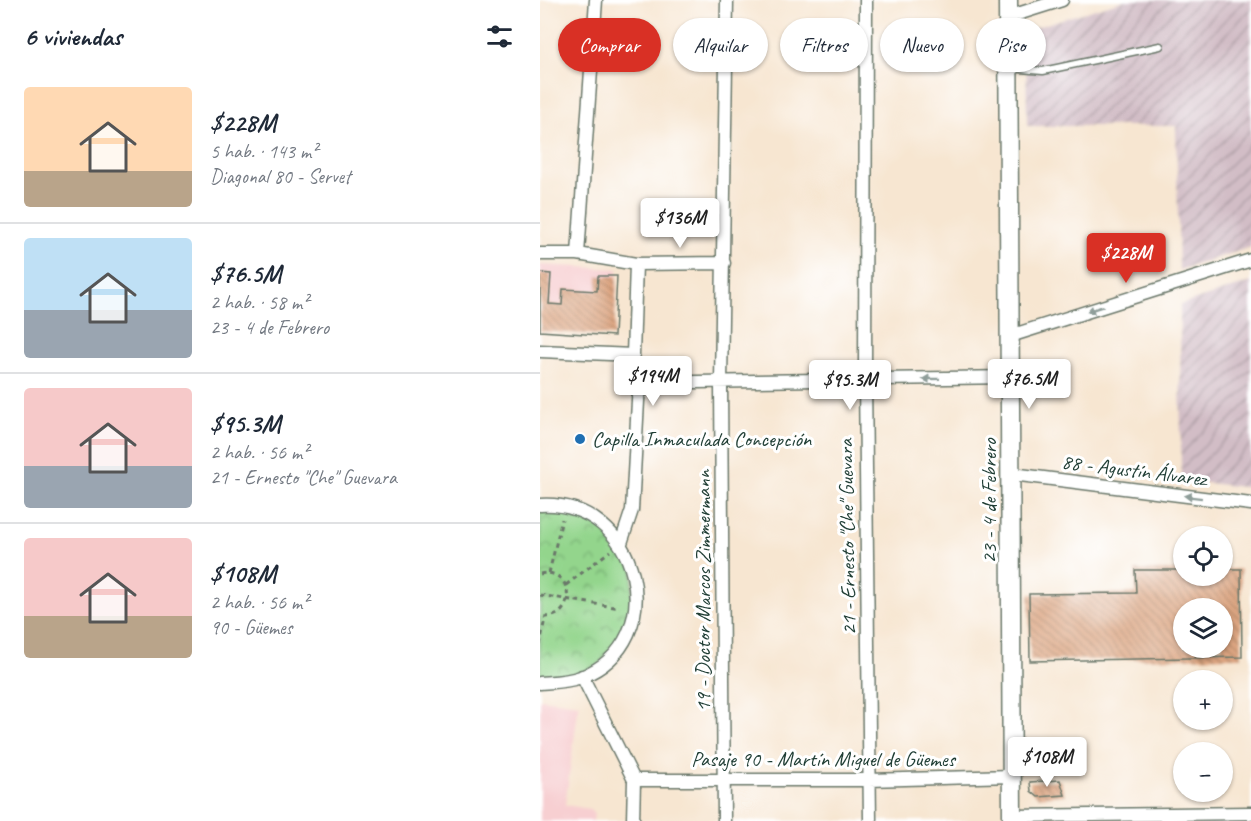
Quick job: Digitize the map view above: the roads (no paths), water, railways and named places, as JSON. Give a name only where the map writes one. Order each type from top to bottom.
[{"type":"street","points":[[578,254],[596,0]]},
{"type":"street","name":"19 - Doctor Marcos Zimmermann","points":[[724,821],[721,383],[727,0]]},
{"type":"street","name":"21 - Ernesto \"Che\" Guevara","points":[[866,0],[865,380],[870,821]]},
{"type":"street","points":[[1008,9],[1062,0]]},
{"type":"street","name":"23 - 4 de Febrero","points":[[1009,72],[1012,818]]},
{"type":"street","points":[[540,255],[578,254],[636,264],[724,263]]},
{"type":"street","points":[[1010,336],[1251,260]]},
{"type":"street","points":[[621,543],[632,510],[639,383],[633,355],[636,264]]},
{"type":"street","points":[[540,351],[633,355]]},
{"type":"street","points":[[639,383],[1011,377]]},
{"type":"street","name":"88 - Agustín Álvarez","points":[[1012,474],[1251,504]]},
{"type":"street","points":[[540,505],[580,510],[603,524],[621,543],[633,569],[636,598],[631,626],[616,651],[582,676],[567,681],[540,683]]},
{"type":"street","points":[[582,676],[634,780],[633,821]]},
{"type":"street","name":"Pasaje 90 - Martín Miguel de Güemes","points":[[634,780],[724,778],[869,780],[1012,776]]},
{"type":"street","points":[[1012,818],[1251,813]]},
{"type":"lane","points":[[1046,70],[1160,46]]},
{"type":"place","name":"Capilla Inmaculada Concepción","points":[[580,439]]}]
